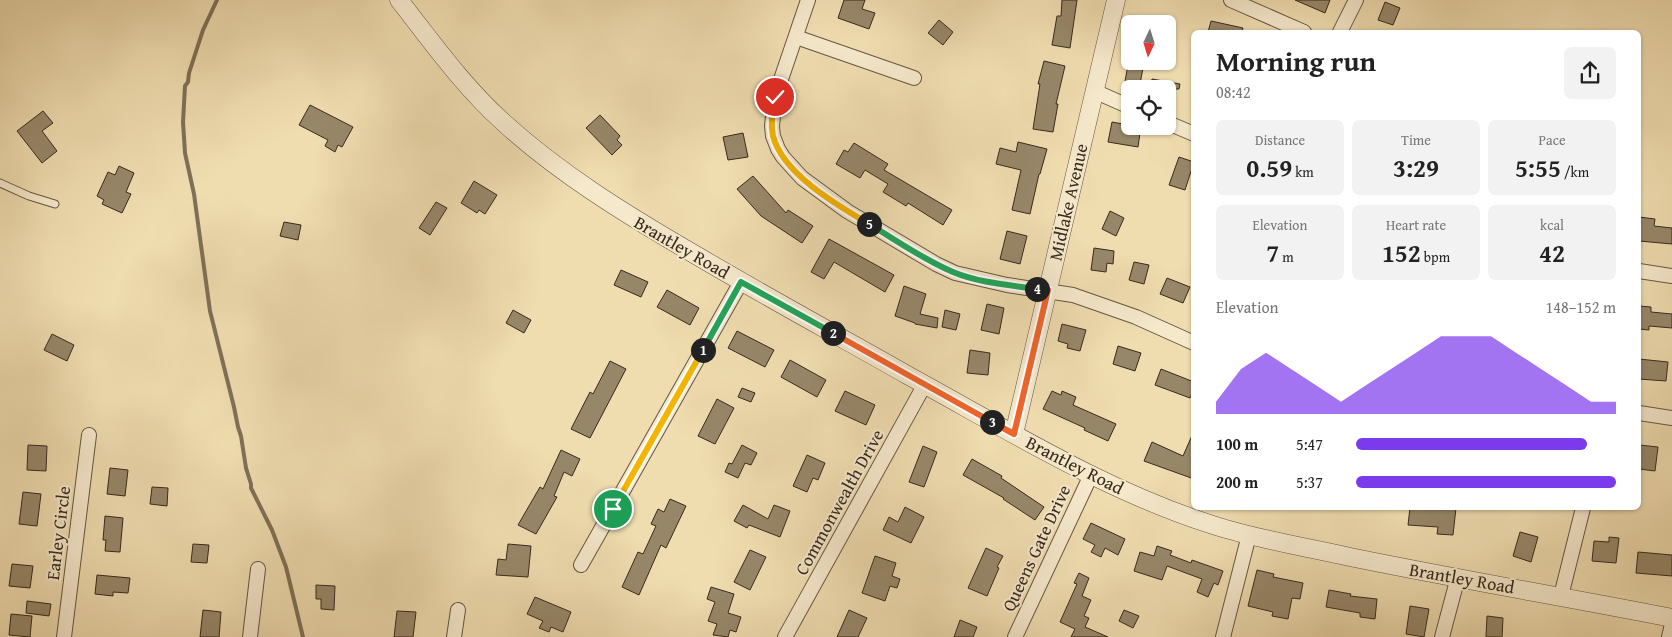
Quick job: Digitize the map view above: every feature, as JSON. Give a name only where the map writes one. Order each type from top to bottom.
[{"type":"street","name":"Brantley Road","points":[[400,0],[438,51],[480,100],[503,122],[545,157],[625,214],[741,282],[1091,475],[1156,504],[1215,526],[1249,535],[1400,567],[1672,618]]},
{"type":"street","points":[[808,0],[775,97],[772,126],[773,136],[778,149],[802,178],[847,211],[954,273],[1092,300],[1191,342]]},
{"type":"street","name":"Midlake Avenue","points":[[1014,434],[1116,0]]},
{"type":"street","points":[[1231,0],[1299,30]]},
{"type":"street","points":[[1341,30],[1356,0]]},
{"type":"street","points":[[796,38],[914,78]]},
{"type":"street","points":[[1094,91],[1121,103]]},
{"type":"street","points":[[1176,126],[1191,133]]},
{"type":"street","points":[[1641,271],[1672,276]]},
{"type":"street","points":[[581,565],[741,282]]},
{"type":"street","name":"Commonwealth Drive","points":[[785,637],[925,384]]},
{"type":"street","points":[[1641,413],[1672,418]]},
{"type":"street","name":"Earley Circle","points":[[64,637],[89,435]]},
{"type":"street","name":"Queens Gate Drive","points":[[1015,637],[1091,475]]},
{"type":"street","points":[[1561,596],[1582,510]]},
{"type":"street","points":[[1222,637],[1249,535]]},
{"type":"street","points":[[250,637],[258,570]]},
{"type":"street","points":[[1442,637],[1458,577]]},
{"type":"street","points":[[454,637],[458,610]]},
{"type":"street","points":[[1669,637],[1672,624]]},
{"type":"lane","points":[[0,183],[28,196],[55,204]]},
{"type":"building","points":[[844,0],[865,0],[862,9],[875,13],[869,29],[838,18]]},
{"type":"building","points":[[1062,0],[1077,0],[1070,48],[1052,45],[1057,16],[1061,16]]},
{"type":"building","points":[[1295,0],[1330,0],[1325,13]]},
{"type":"building","points":[[1385,2],[1400,8],[1393,25],[1378,20]]},
{"type":"building","points":[[939,20],[953,32],[943,45],[928,33]]},
{"type":"building","points":[[1211,21],[1243,28],[1242,30],[1209,30]]},
{"type":"building","points":[[1044,61],[1065,66],[1056,104],[1058,104],[1053,132],[1033,129],[1040,84],[1038,84]]},
{"type":"building","points":[[1127,70],[1143,70],[1141,80],[1125,80]]},
{"type":"building","points":[[1176,83],[1180,84],[1179,89],[1176,89]]},
{"type":"building","points":[[310,105],[353,127],[342,147],[338,145],[335,152],[325,146],[328,140],[299,125]]},
{"type":"building","points":[[43,111],[53,123],[42,131],[57,151],[42,163],[17,131]]},
{"type":"building","points":[[600,115],[620,136],[617,140],[622,145],[612,155],[586,128]]},
{"type":"building","points":[[1112,122],[1121,124],[1121,135],[1140,135],[1138,147],[1108,142]]},
{"type":"building","points":[[743,133],[748,157],[728,160],[723,137]]},
{"type":"building","points":[[1018,142],[1047,149],[1030,214],[1012,210],[1021,170],[996,164],[1000,148],[1016,152]]},
{"type":"building","points":[[854,143],[888,164],[884,170],[952,210],[943,225],[908,203],[906,206],[883,192],[888,184],[865,170],[860,178],[836,164],[844,150],[848,152]]},
{"type":"building","points":[[1179,157],[1191,161],[1191,171],[1185,190],[1169,185]]},
{"type":"building","points":[[119,166],[134,173],[126,192],[131,194],[122,213],[102,204],[104,200],[97,196],[108,172],[115,175]]},
{"type":"building","points":[[753,176],[786,213],[788,210],[813,226],[802,243],[761,216],[737,189]]},
{"type":"building","points":[[474,181],[497,195],[485,214],[479,210],[477,213],[461,203]]},
{"type":"building","points":[[436,202],[447,208],[430,235],[419,228]]},
{"type":"building","points":[[1110,211],[1124,218],[1116,236],[1102,229]]},
{"type":"building","points":[[1641,217],[1655,219],[1654,226],[1672,228],[1672,244],[1641,241]]},
{"type":"building","points":[[284,222],[301,225],[298,240],[280,236]]},
{"type":"building","points":[[1007,231],[1027,236],[1020,264],[1000,259]]},
{"type":"building","points":[[829,239],[894,275],[885,292],[834,262],[824,279],[811,272]]},
{"type":"building","points":[[1094,248],[1114,251],[1113,264],[1107,263],[1106,272],[1091,270]]},
{"type":"building","points":[[1134,262],[1149,265],[1144,284],[1129,280]]},
{"type":"building","points":[[621,270],[648,282],[641,297],[614,285]]},
{"type":"building","points":[[1167,278],[1190,287],[1183,303],[1160,294]]},
{"type":"building","points":[[904,286],[926,294],[920,314],[938,318],[937,328],[915,324],[895,316]]},
{"type":"building","points":[[667,290],[699,308],[690,325],[657,307]]},
{"type":"building","points":[[987,304],[1004,308],[999,334],[981,330]]},
{"type":"building","points":[[1641,306],[1651,307],[1651,312],[1672,314],[1672,328],[1649,326],[1649,330],[1641,329]]},
{"type":"building","points":[[513,310],[531,320],[524,333],[506,323]]},
{"type":"building","points":[[945,310],[960,314],[956,330],[942,327]]},
{"type":"building","points":[[1062,324],[1086,330],[1080,351],[1067,348],[1068,344],[1058,341]]},
{"type":"building","points":[[737,331],[774,350],[765,367],[728,348]]},
{"type":"building","points":[[52,334],[74,345],[67,361],[44,350]]},
{"type":"building","points":[[1118,346],[1141,353],[1135,371],[1113,364]]},
{"type":"building","points":[[970,350],[990,353],[988,375],[967,373]]},
{"type":"building","points":[[1641,359],[1668,362],[1666,381],[1641,379]]},
{"type":"building","points":[[790,360],[826,380],[817,397],[781,377]]},
{"type":"building","points":[[610,361],[626,369],[590,438],[571,429],[590,392],[593,394]]},
{"type":"building","points":[[1161,369],[1191,381],[1191,396],[1190,398],[1155,385]]},
{"type":"building","points":[[742,388],[755,393],[751,402],[738,397]]},
{"type":"building","points":[[845,391],[875,405],[866,425],[835,411]]},
{"type":"building","points":[[1052,391],[1061,395],[1062,391],[1076,397],[1073,405],[1116,424],[1108,441],[1084,430],[1085,428],[1043,409]]},
{"type":"building","points":[[717,399],[734,408],[715,444],[698,436]]},
{"type":"building","points":[[1191,438],[1191,478],[1144,461],[1152,442],[1183,456]]},
{"type":"building","points":[[28,445],[47,446],[46,471],[27,470]]},
{"type":"building","points":[[742,445],[757,453],[751,465],[745,463],[738,478],[725,472],[729,463],[732,464]]},
{"type":"building","points":[[1641,445],[1658,447],[1655,471],[1641,469]]},
{"type":"building","points":[[923,446],[937,452],[924,487],[909,482]]},
{"type":"building","points":[[561,450],[580,459],[572,476],[564,472],[554,496],[557,497],[536,534],[518,525],[540,487],[543,489]]},
{"type":"building","points":[[807,455],[825,463],[818,480],[813,478],[807,492],[793,486]]},
{"type":"building","points":[[972,459],[1002,476],[1001,478],[1044,507],[1035,520],[1004,498],[963,475]]},
{"type":"building","points":[[110,468],[128,470],[125,496],[107,494]]},
{"type":"building","points":[[152,487],[168,488],[167,506],[150,504]]},
{"type":"building","points":[[23,492],[41,494],[37,526],[19,524]]},
{"type":"building","points":[[670,499],[686,506],[666,548],[661,545],[639,595],[622,587],[638,552],[643,554],[656,526],[651,524],[658,509],[664,512]]},
{"type":"building","points":[[743,505],[768,519],[774,505],[790,511],[780,537],[749,525],[747,528],[734,521]]},
{"type":"building","points":[[905,507],[924,517],[911,543],[883,530],[889,517],[898,522]]},
{"type":"building","points":[[1410,510],[1456,510],[1453,535],[1437,534],[1438,527],[1408,525]]},
{"type":"building","points":[[105,516],[123,518],[120,552],[105,551],[106,540],[103,540]]},
{"type":"building","points":[[1091,523],[1125,539],[1118,555],[1105,548],[1101,557],[1091,552],[1095,545],[1083,539]]},
{"type":"building","points":[[1520,532],[1538,537],[1531,562],[1513,556]]},
{"type":"building","points":[[1609,537],[1619,538],[1616,563],[1592,561],[1594,541],[1609,542]]},
{"type":"building","points":[[193,544],[209,545],[207,563],[191,562]]},
{"type":"building","points":[[508,544],[531,546],[528,577],[496,575],[498,559],[506,560]]},
{"type":"building","points":[[1157,546],[1172,551],[1170,555],[1191,563],[1192,560],[1223,571],[1218,585],[1214,583],[1208,597],[1197,592],[1202,579],[1167,566],[1162,580],[1134,571],[1140,552],[1154,556]]},
{"type":"building","points":[[986,548],[1003,556],[987,596],[968,588]]},
{"type":"building","points":[[750,550],[766,557],[750,590],[734,582]]},
{"type":"building","points":[[1638,552],[1672,555],[1672,576],[1636,573]]},
{"type":"building","points":[[875,556],[896,563],[892,576],[900,579],[897,588],[890,586],[885,601],[862,593]]},
{"type":"building","points":[[12,564],[33,566],[30,588],[9,586]]},
{"type":"building","points":[[1257,570],[1274,574],[1273,577],[1303,583],[1300,599],[1292,598],[1288,619],[1272,616],[1273,612],[1248,606]]},
{"type":"building","points":[[1079,573],[1089,578],[1082,596],[1091,600],[1084,616],[1089,618],[1085,627],[1108,637],[1071,637],[1075,629],[1060,622],[1077,584],[1074,583]]},
{"type":"building","points":[[97,575],[130,578],[128,593],[113,592],[113,596],[95,594]]},
{"type":"building","points":[[316,585],[335,586],[334,610],[321,609],[321,599],[316,599]]},
{"type":"building","points":[[711,587],[734,594],[728,613],[741,617],[736,632],[730,630],[728,637],[713,635],[717,624],[708,621],[715,602],[707,599]]},
{"type":"building","points":[[1329,590],[1351,594],[1350,596],[1377,599],[1375,619],[1360,617],[1360,613],[1326,607]]},
{"type":"building","points":[[535,597],[571,612],[563,632],[551,627],[549,632],[539,628],[543,621],[527,614]]},
{"type":"building","points":[[27,601],[51,604],[49,616],[26,613]]},
{"type":"building","points":[[1410,606],[1429,609],[1424,637],[1406,634]]},
{"type":"building","points":[[203,610],[221,612],[219,637],[200,637]]},
{"type":"building","points":[[849,610],[867,618],[858,637],[837,637]]},
{"type":"building","points":[[1124,610],[1139,616],[1133,628],[1119,621]]},
{"type":"building","points":[[397,611],[416,612],[413,637],[394,637]]},
{"type":"building","points":[[11,614],[32,616],[30,637],[9,635]]},
{"type":"building","points":[[1487,616],[1503,618],[1502,637],[1486,637]]},
{"type":"building","points":[[960,620],[977,627],[973,637],[954,637]]},
{"type":"waterway","points":[[217,0],[203,30],[189,73],[188,82],[185,86],[183,122],[185,153],[194,194],[210,311],[241,436],[246,468],[251,488],[272,530],[286,567],[303,637]]},
{"type":"route","points":[[613,509],[741,282],[1014,434],[1048,290],[1007,285],[954,273],[847,211],[802,178],[783,157],[773,136],[772,112],[775,97]]}]
